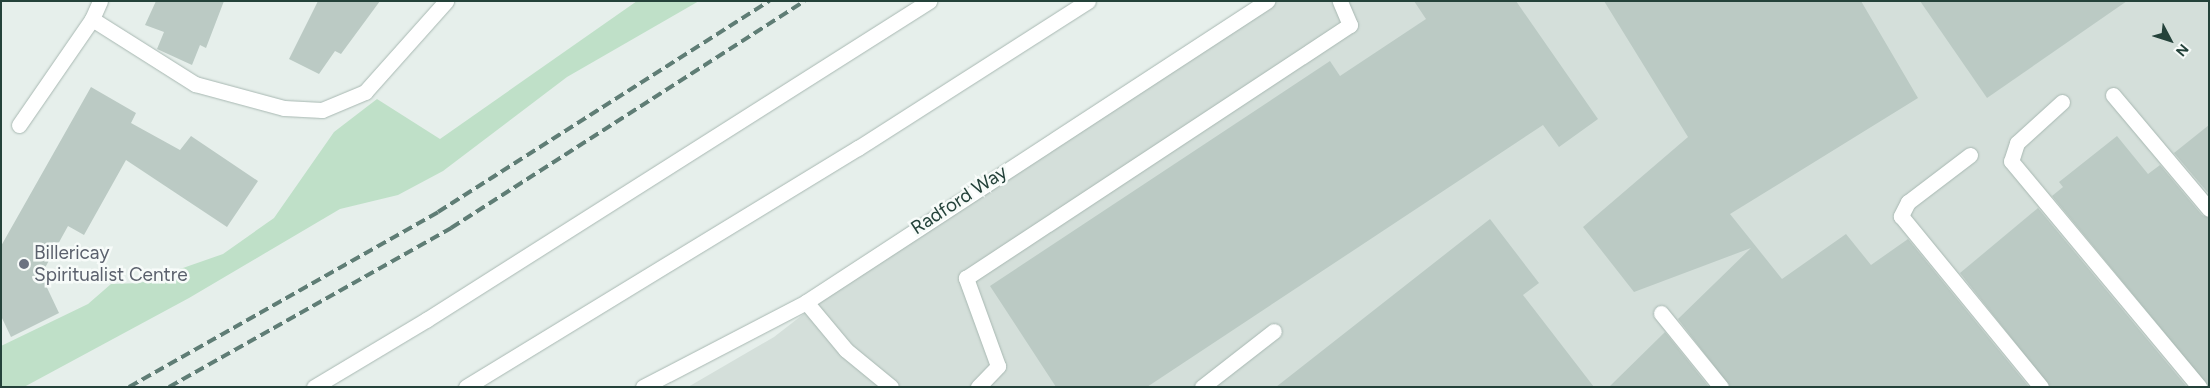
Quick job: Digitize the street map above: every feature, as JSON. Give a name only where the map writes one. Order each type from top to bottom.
[{"type":"street","points":[[19,125],[92,19],[100,1]]},
{"type":"street","points":[[92,19],[195,84],[284,108],[322,110],[365,92],[446,1]]},
{"type":"street","points":[[314,387],[426,320],[928,1]]},
{"type":"street","points":[[466,387],[858,148],[1088,1]]},
{"type":"street","name":"Radford Way","points":[[643,387],[806,302],[1267,1]]},
{"type":"street","points":[[978,387],[998,366],[966,278],[1350,25],[1340,1]]},
{"type":"street","points":[[2113,95],[2209,209]]},
{"type":"street","points":[[2062,102],[2017,144],[2011,161],[2199,387]]},
{"type":"street","points":[[1970,155],[1908,202],[1901,216],[2041,387]]},
{"type":"street","points":[[806,302],[846,350],[891,387]]},
{"type":"street","points":[[1661,313],[1722,387]]},
{"type":"street","points":[[1202,387],[1274,331]]},
{"type":"shaded area","points":[[1267,1],[2209,1],[2209,387],[688,387],[774,337],[912,230]]},
{"type":"green space","points":[[637,1],[699,1],[567,77],[443,171],[398,195],[340,209],[189,298],[24,387],[1,387],[1,346],[88,304],[111,284],[140,283],[223,254],[274,218],[334,132],[377,99],[440,139]]},
{"type":"building","points":[[156,1],[224,1],[206,48],[200,45],[192,65],[157,49],[164,32],[145,25]]},
{"type":"building","points":[[318,1],[380,1],[341,54],[335,51],[319,74],[289,59]]},
{"type":"building","points":[[1414,1],[1516,1],[1598,119],[1559,147],[1543,125],[1147,387],[1056,387],[990,286],[1330,61],[1340,76],[1426,19]]},
{"type":"building","points":[[1604,1],[1861,1],[1918,98],[1730,214],[1782,279],[1846,234],[1871,265],[1908,239],[2029,387],[1730,387],[1678,319],[1751,248],[1634,292],[1583,227],[1688,137]]},
{"type":"building","points":[[1920,1],[2127,1],[1987,98]]},
{"type":"building","points":[[91,87],[136,113],[131,123],[180,150],[191,136],[258,181],[227,227],[126,160],[84,235],[68,226],[41,275],[59,313],[11,337],[1,316],[1,246]]},
{"type":"building","points":[[2209,125],[2209,194],[2174,153]]},
{"type":"building","points":[[2117,136],[2148,174],[2160,165],[2202,215],[2209,218],[2209,387],[2052,196],[2063,187],[2059,182]]},
{"type":"building","points":[[2038,208],[2187,387],[2050,387],[1960,273]]},
{"type":"building","points":[[1490,219],[1539,283],[1523,295],[1594,387],[1276,387]]},
{"type":"building","points":[[1665,332],[1709,387],[1609,387]]},
{"type":"railway","points":[[129,387],[438,212],[769,1]]},
{"type":"railway","points":[[169,387],[451,228],[804,1]]},
{"type":"place","name":"Billericay Spiritualist Centre","points":[[24,264]]}]
